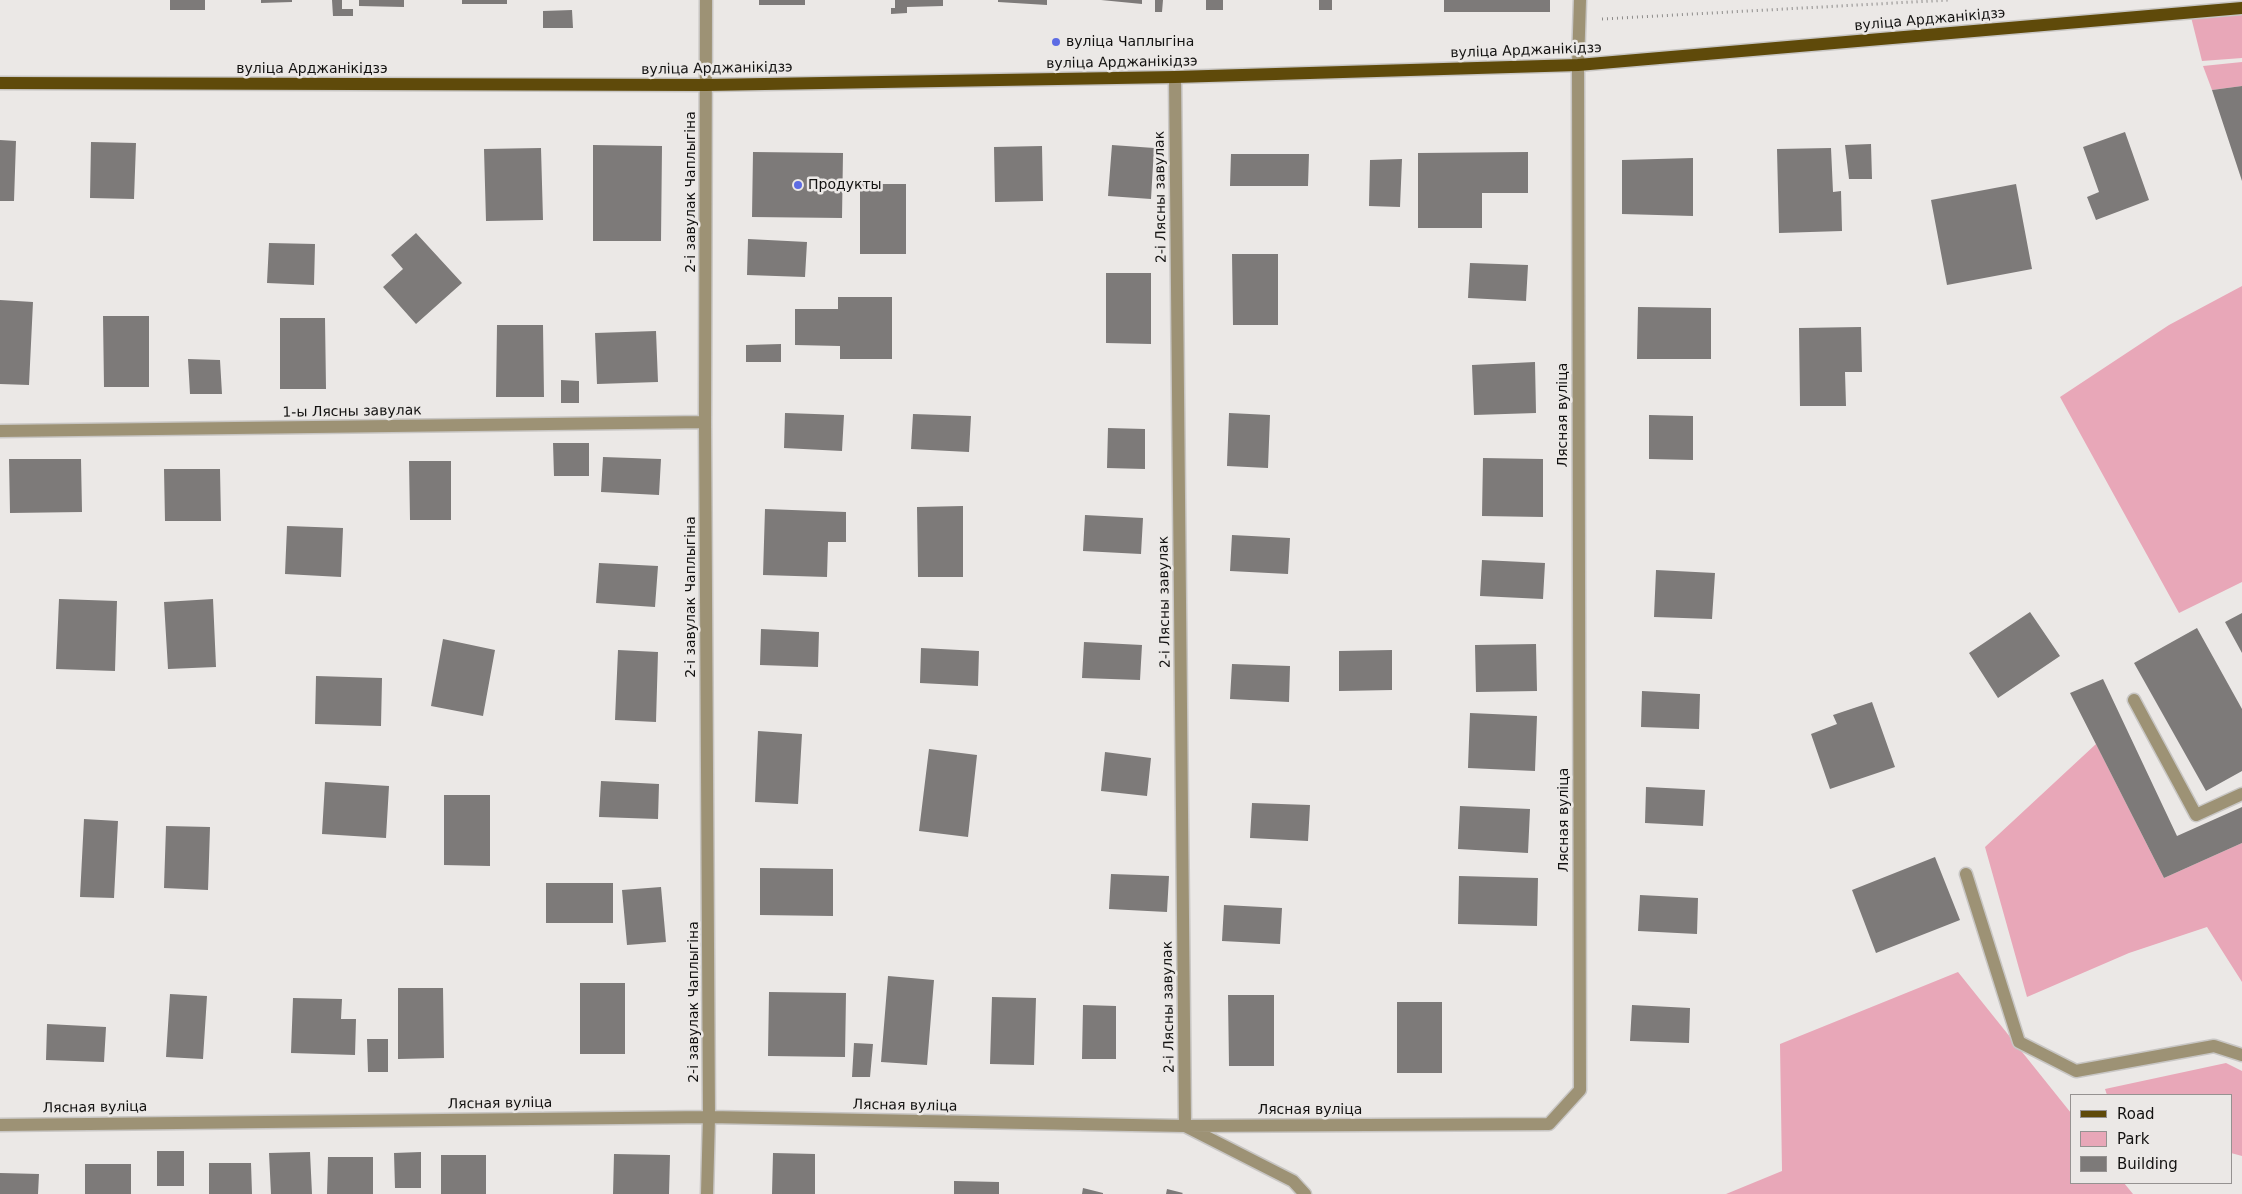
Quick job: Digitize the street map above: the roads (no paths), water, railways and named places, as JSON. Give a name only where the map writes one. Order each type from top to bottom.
[{"type":"main road","name":"вуліца Арджанікідзэ","points":[[0,83],[706,85],[1175,77],[1578,65],[2242,8]]},
{"type":"street","name":"2-і завулак Чаплыгіна","points":[[706,0],[705,422],[709,1117],[707,1194]]},
{"type":"street","name":"Лясная вуліца","points":[[0,1124],[709,1117],[1185,1126],[1549,1124],[1580,1090],[1578,65],[1580,0]]},
{"type":"street","name":"2-і Лясны завулак","points":[[1175,77],[1185,1126]]},
{"type":"street","name":"1-ы Лясны завулак","points":[[0,431],[705,422]]},
{"type":"street","points":[[2134,700],[2196,815],[2242,794]]},
{"type":"street","points":[[1966,874],[2019,1042],[2076,1071],[2214,1046],[2242,1055]]},
{"type":"street","points":[[1185,1126],[1293,1181],[1305,1194]]},
{"type":"place","name":"вуліца Чаплыгіна","points":[[1056,42]]},
{"type":"place","name":"Продукты","points":[[798,185]]}]
